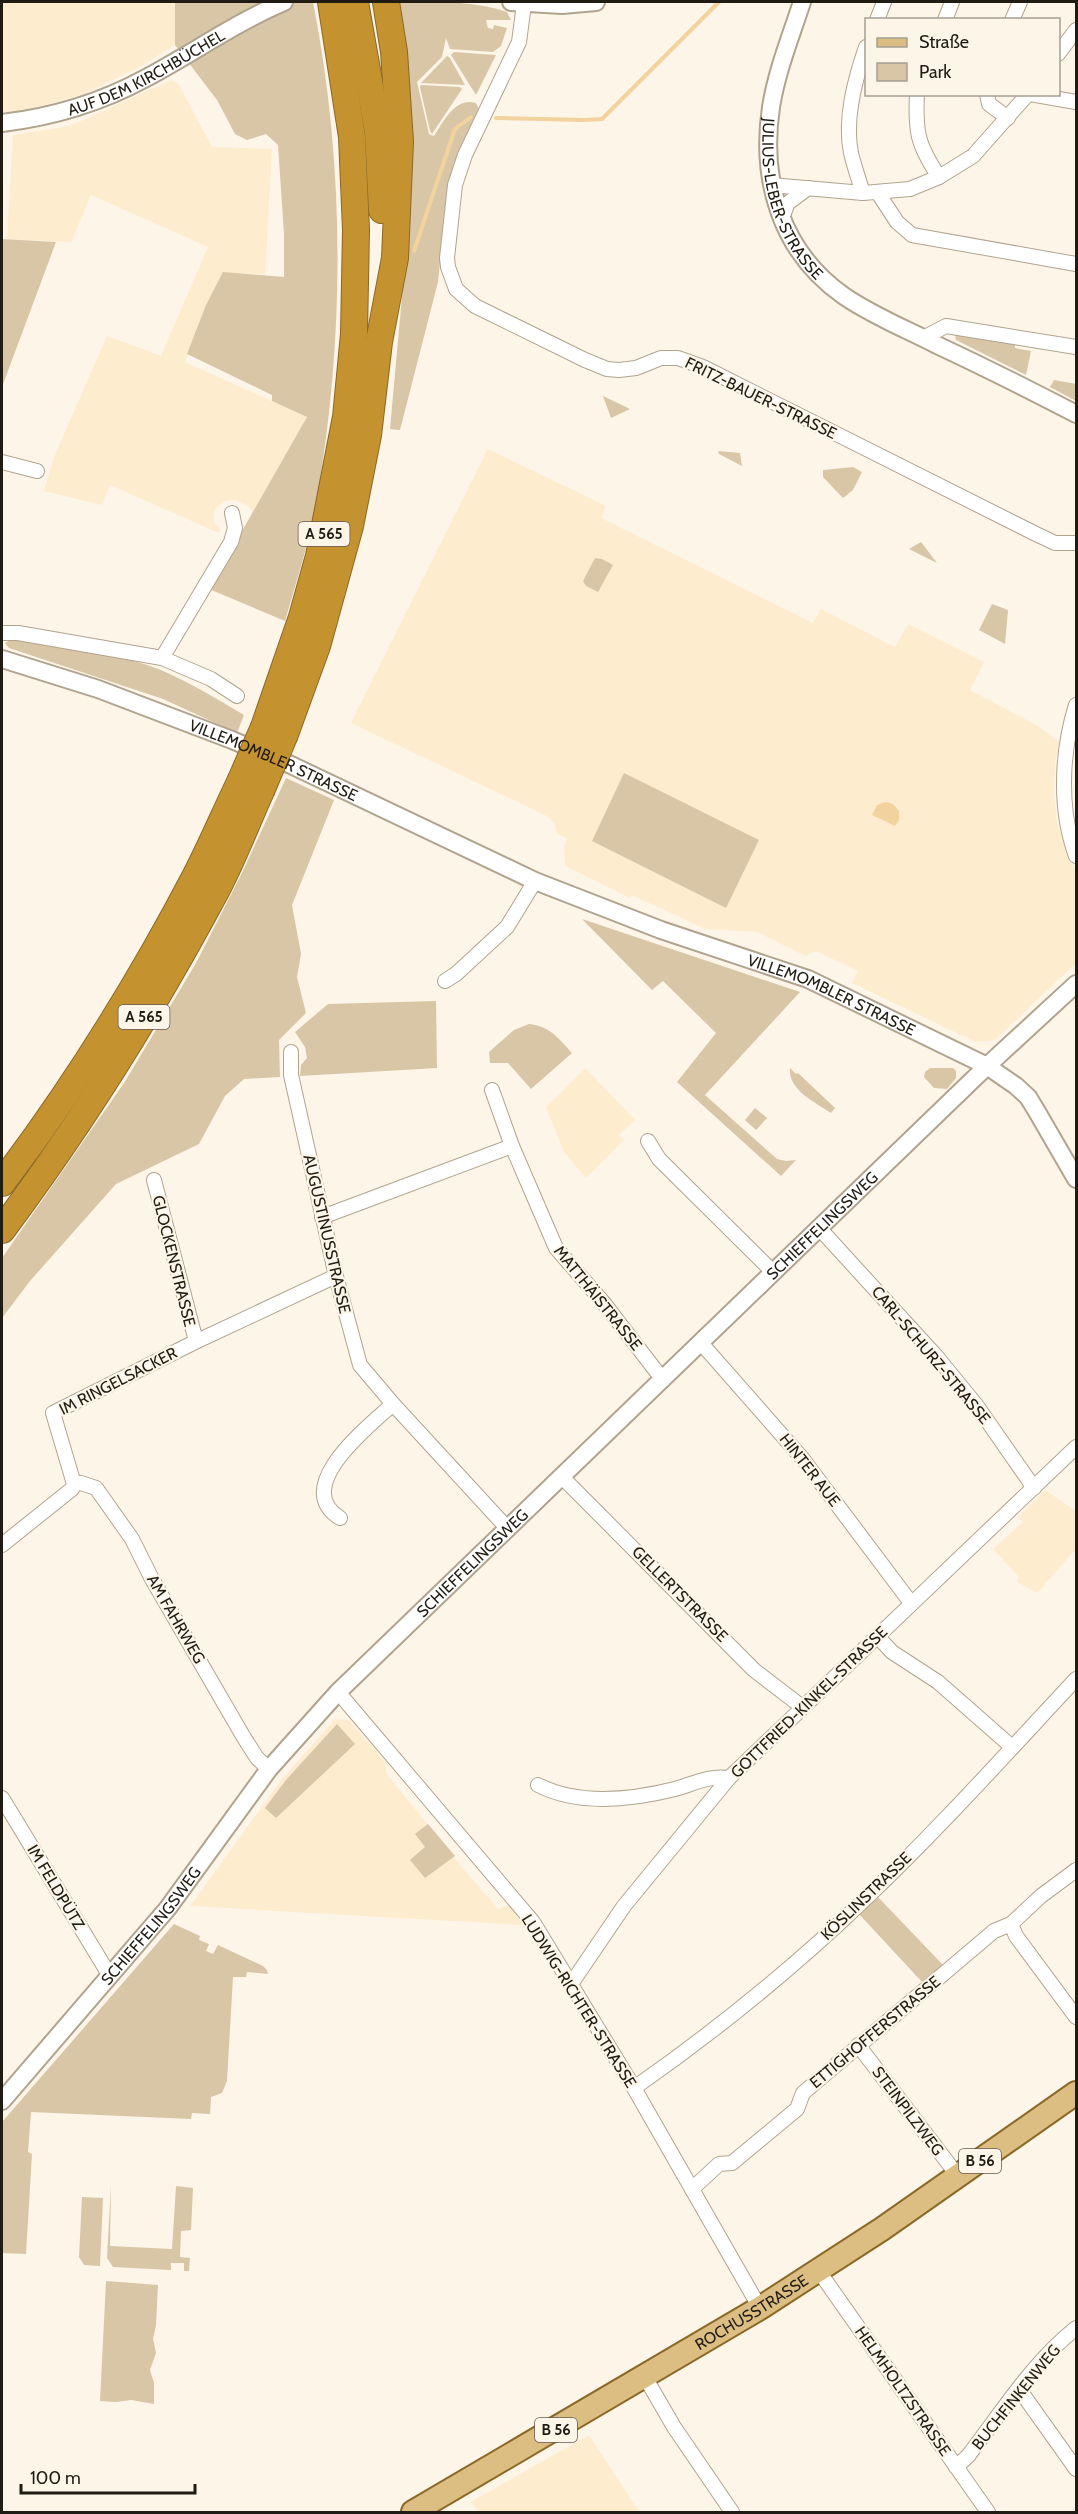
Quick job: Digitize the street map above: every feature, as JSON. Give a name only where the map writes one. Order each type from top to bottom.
[{"type":"highway","name":"A 565","points":[[275,731],[319,556],[346,417],[354,334],[356,230],[352,137],[331,2]]},
{"type":"highway","name":"A 565","points":[[2,1230],[100,1090],[217,889],[251,786],[317,646],[350,526],[368,435],[380,342],[383,222],[378,132],[355,2]]},
{"type":"highway","points":[[380,342],[394,258],[400,142],[394,52],[386,2]]},
{"type":"highway","name":"A 565","points":[[2,1183],[77,1077],[251,786]]},
{"type":"main road","name":"ROCHUSSTRASSE","points":[[413,2512],[760,2308],[958,2176],[1077,2093]]},
{"type":"street","name":"AUF DEM KIRCHBÜCHEL","points":[[2,123],[54,115],[110,95],[147,78],[249,16],[284,2]]},
{"type":"street","points":[[517,3],[596,2]]},
{"type":"street","points":[[878,18],[884,2]]},
{"type":"street","points":[[946,18],[952,2]]},
{"type":"street","points":[[1013,18],[1020,2]]},
{"type":"street","name":"FRITZ-BAUER-STRASSE","points":[[517,3],[519,42],[465,155],[455,184],[447,258],[451,277],[463,297],[474,306],[607,369],[636,368],[661,358],[678,358],[704,367],[1055,543],[1077,543]]},
{"type":"street","name":"JULIUS-LEBER-STRASSE","points":[[797,5],[776,83],[768,144],[774,200],[794,242],[820,276],[845,296],[923,338],[1077,414]]},
{"type":"street","points":[[1060,53],[1077,30]]},
{"type":"street","points":[[863,193],[851,151],[849,130],[853,93],[865,54]]},
{"type":"street","points":[[917,96],[915,123],[922,150],[939,177]]},
{"type":"street","points":[[987,96],[988,104],[1008,118]]},
{"type":"street","points":[[771,185],[863,193],[910,189],[939,177],[973,156],[1027,96]]},
{"type":"street","points":[[1041,96],[1077,102]]},
{"type":"street","points":[[782,218],[788,203],[808,188]]},
{"type":"street","points":[[878,193],[897,222],[912,235],[1077,264]]},
{"type":"street","points":[[923,338],[946,326],[1077,347]]},
{"type":"street","points":[[2,462],[37,471]]},
{"type":"street","points":[[162,658],[231,542],[235,528],[232,513]]},
{"type":"street","points":[[2,633],[18,633],[162,658],[211,679],[237,696]]},
{"type":"street","name":"VILLEMOMBLER STRASSE","points":[[5,660],[98,689],[232,740],[291,765],[535,881],[661,930],[801,976],[987,1066],[1028,1097],[1077,1179]]},
{"type":"street","points":[[1077,705],[1064,764],[1071,801],[1068,833],[1077,856]]},
{"type":"street","points":[[445,981],[456,974],[507,927],[535,881]]},
{"type":"street","name":"SCHIEFFELINGSWEG","points":[[2,2101],[168,1908],[269,1769],[338,1692],[987,1066],[1077,984]]},
{"type":"street","name":"AUGUSTINUSSTRASSE","points":[[291,1052],[291,1075],[322,1217],[360,1365],[508,1529]]},
{"type":"street","name":"MATTHÄISTRASSE","points":[[492,1090],[512,1146],[556,1248],[603,1302],[663,1380]]},
{"type":"street","points":[[648,1141],[659,1159],[774,1273]]},
{"type":"street","points":[[322,1217],[512,1146]]},
{"type":"street","name":"GLOCKENSTRASSE","points":[[154,1180],[196,1341]]},
{"type":"street","name":"CARL-SCHURZ-STRASSE","points":[[820,1229],[937,1357],[977,1406],[1034,1488]]},
{"type":"street","name":"IM RINGELSACKER","points":[[74,1484],[53,1413],[196,1341],[336,1276]]},
{"type":"street","name":"HINTER AUE","points":[[701,1343],[802,1458],[911,1603]]},
{"type":"street","points":[[340,1518],[331,1512],[326,1502],[325,1489],[330,1469],[341,1452],[393,1404]]},
{"type":"street","name":"GOTTFRIED-KINKEL-STRASSE","points":[[571,1984],[624,1906],[729,1778],[801,1706],[878,1637],[911,1603],[1077,1447]]},
{"type":"street","name":"GELLERTSTRASSE","points":[[562,1477],[754,1670],[801,1706]]},
{"type":"street","name":"AM FAHRWEG","points":[[74,1484],[81,1482],[96,1488],[132,1539],[152,1579],[243,1736],[257,1758],[269,1769]]},
{"type":"street","points":[[2,1545],[72,1489],[74,1484]]},
{"type":"street","points":[[878,1637],[892,1652],[938,1683],[1011,1747]]},
{"type":"street","name":"KÖSLINSTRASSE","points":[[634,2088],[718,2027],[810,1950],[909,1855],[1077,1679]]},
{"type":"street","name":"LUDWIG-RICHTER-STRASSE","points":[[338,1692],[533,1922],[634,2088],[760,2308]]},
{"type":"street","points":[[538,1785],[554,1793],[574,1798],[606,1798],[675,1789],[711,1777],[729,1778]]},
{"type":"street","name":"IM FELDPÜTZ","points":[[2,1797],[110,1976]]},
{"type":"street","name":"ETTIGHOFFERSTRASSE","points":[[692,2189],[719,2164],[732,2163],[797,2109],[803,2093],[994,1931],[1011,1924],[1041,1896],[1077,1870]]},
{"type":"street","points":[[1011,1924],[1016,1936],[1077,2017]]},
{"type":"street","name":"STEINPILZWEG","points":[[858,2045],[958,2176]]},
{"type":"street","name":"HELMHOLTZSTRASSE","points":[[818,2270],[988,2512]]},
{"type":"street","name":"BUCHFINKENWEG","points":[[956,2467],[968,2457],[1054,2346],[1077,2328]]},
{"type":"street","points":[[645,2377],[674,2427],[732,2512]]},
{"type":"street","points":[[1019,2389],[1077,2469]]},
{"type":"shaded area","points":[[2,2],[175,2],[175,45],[138,68],[81,95],[22,111],[2,112]]},
{"type":"shaded area","points":[[171,80],[179,85],[212,147],[272,149],[265,274],[223,273],[206,305],[185,362],[307,417],[253,512],[248,506],[236,500],[225,501],[216,508],[213,514],[215,523],[220,529],[219,533],[110,485],[102,505],[44,491],[54,457],[107,336],[161,356],[208,247],[91,195],[71,242],[7,239],[13,135],[70,126]]},
{"type":"shaded area","points":[[488,449],[606,506],[601,518],[813,623],[821,609],[895,647],[908,624],[984,662],[970,690],[1038,726],[1059,742],[1055,762],[1054,794],[1057,822],[1067,855],[1076,872],[1076,963],[995,1040],[976,1042],[852,983],[858,971],[816,951],[805,956],[757,932],[705,929],[632,895],[630,898],[565,866],[564,849],[567,838],[557,834],[554,823],[547,816],[351,723]]},
{"type":"shaded area","points":[[886,802],[893,804],[899,811],[899,820],[895,826],[872,815],[877,805]]},
{"type":"shaded area","points":[[585,1068],[635,1120],[619,1135],[624,1140],[586,1178],[564,1152],[546,1107]]},
{"type":"shaded area","points":[[1045,1490],[1076,1511],[1076,1549],[1037,1593],[1017,1582],[1019,1577],[993,1549],[1023,1522],[1018,1517]]},
{"type":"shaded area","points":[[335,1719],[349,1720],[386,1763],[386,1773],[461,1866],[498,1909],[508,1905],[523,1925],[190,1906],[282,1779]]},
{"type":"shaded area","points":[[589,2435],[639,2512],[479,2512],[471,2502]]},
{"type":"green space","points":[[175,2],[313,2],[324,63],[336,187],[337,250],[333,375],[317,498],[307,544],[285,621],[209,589],[307,417],[272,401],[272,395],[187,354],[206,305],[223,272],[284,277],[284,234],[278,145],[266,134],[247,140],[235,134],[217,100],[175,45]]},
{"type":"green space","points":[[398,2],[453,2],[481,5],[507,12],[511,20],[486,20],[488,28],[493,29],[494,25],[507,28],[501,46],[493,52],[450,49],[446,38],[442,57],[417,82],[429,134],[434,136],[446,117],[462,104],[476,103],[479,109],[457,155],[448,183],[438,282],[400,430],[390,429],[407,241]]},
{"type":"green space","points":[[454,52],[496,55],[476,95],[451,55]]},
{"type":"green space","points":[[447,56],[465,85],[421,83]]},
{"type":"green space","points":[[421,85],[462,89],[432,134],[420,87]]},
{"type":"green space","points":[[2,239],[56,242],[2,387]]},
{"type":"green space","points":[[955,334],[1015,343],[1015,348],[1031,351],[1026,375],[956,340]]},
{"type":"green space","points":[[1054,380],[1076,384],[1076,401],[1050,387]]},
{"type":"green space","points":[[603,396],[630,409],[611,418]]},
{"type":"green space","points":[[718,451],[740,453],[742,466],[719,454]]},
{"type":"green space","points":[[853,467],[862,472],[853,490],[843,498],[823,477],[823,470]]},
{"type":"green space","points":[[921,542],[937,563],[909,549]]},
{"type":"green space","points":[[595,558],[613,565],[598,592],[586,586],[583,581]]},
{"type":"green space","points":[[992,604],[1008,610],[1005,644],[979,630]]},
{"type":"green space","points":[[10,640],[47,643],[128,659],[184,681],[244,715],[237,733],[163,699],[9,648],[5,643]]},
{"type":"green space","points":[[624,773],[759,840],[726,908],[592,841]]},
{"type":"green space","points":[[286,778],[334,800],[292,905],[301,954],[297,977],[306,1013],[279,1040],[280,1077],[244,1079],[225,1096],[199,1144],[116,1184],[30,1281],[2,1318],[2,1258],[124,1083],[196,963],[241,875]]},
{"type":"green space","points":[[582,919],[800,992],[705,1095],[777,1159],[796,1160],[781,1176],[677,1082],[716,1033],[663,981],[652,990]]},
{"type":"green space","points":[[436,1001],[437,1068],[300,1076],[301,1065],[307,1058],[305,1047],[295,1032],[328,1004]]},
{"type":"green space","points":[[529,1024],[548,1030],[572,1053],[531,1089],[508,1063],[490,1063],[489,1052],[514,1030]]},
{"type":"green space","points":[[790,1068],[835,1108],[831,1113],[810,1100],[798,1089],[793,1083]]},
{"type":"green space","points":[[930,1068],[953,1068],[956,1071],[956,1078],[947,1089],[934,1088],[924,1077],[925,1072]]},
{"type":"green space","points":[[755,1108],[767,1118],[756,1130],[745,1120]]},
{"type":"green space","points":[[337,1724],[355,1744],[276,1818],[265,1808],[286,1780]]},
{"type":"green space","points":[[428,1824],[455,1856],[425,1878],[410,1860],[425,1847],[415,1834]]},
{"type":"green space","points":[[877,1896],[944,1966],[923,1983],[859,1914]]},
{"type":"green space","points":[[174,1924],[200,1936],[199,1940],[209,1944],[206,1951],[213,1954],[218,1945],[267,1970],[268,1974],[247,1972],[246,1977],[233,1977],[227,2081],[222,2093],[211,2097],[210,2114],[192,2113],[191,2119],[31,2112],[28,2152],[32,2154],[26,2254],[2,2253],[2,2122]]},
{"type":"green space","points":[[111,2184],[110,2246],[172,2249],[176,2186],[193,2188],[191,2230],[181,2231],[180,2257],[190,2258],[189,2271],[184,2271],[184,2263],[171,2263],[171,2270],[113,2267],[107,2258]]},
{"type":"green space","points":[[82,2197],[103,2198],[100,2266],[84,2265],[79,2257]]},
{"type":"green space","points":[[106,2281],[158,2285],[153,2339],[156,2353],[150,2370],[154,2383],[154,2404],[131,2400],[100,2401]]},
{"type":"waterway","points":[[496,118],[602,119],[719,2]]},
{"type":"waterway","points":[[414,251],[455,129],[471,117]]}]
